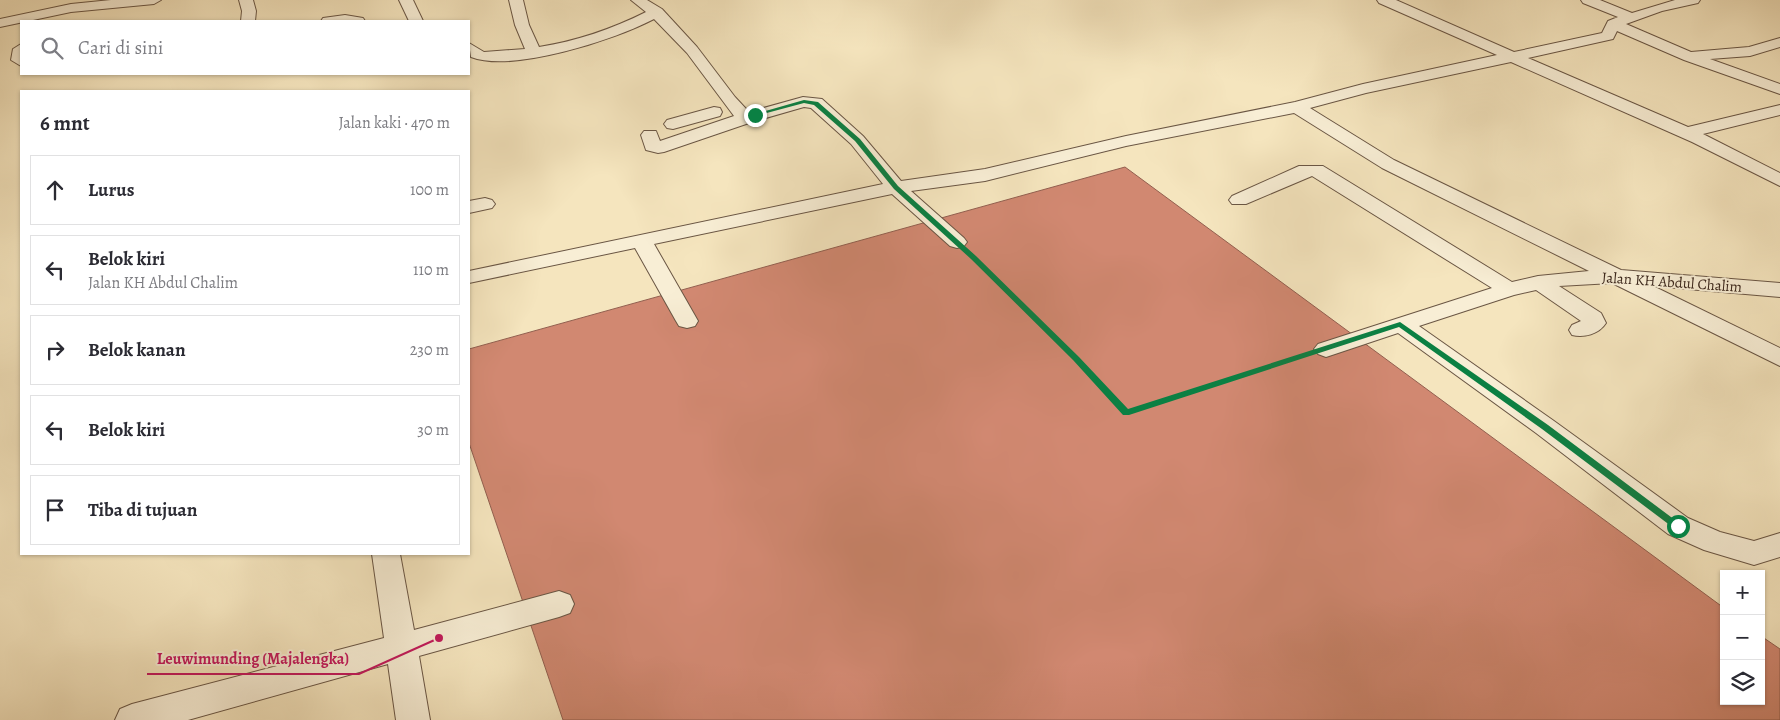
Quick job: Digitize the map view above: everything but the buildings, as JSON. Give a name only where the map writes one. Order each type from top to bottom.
[{"type":"street","points":[[24,0],[23,20],[58,10],[154,0]]},
{"type":"street","points":[[246,0],[249,11],[248,20]]},
{"type":"street","points":[[406,0],[416,20]]},
{"type":"street","points":[[516,0],[522,25],[535,54]]},
{"type":"street","points":[[638,0],[657,12],[706,68],[735,108]]},
{"type":"street","points":[[1384,0],[1686,133],[1780,180]]},
{"type":"street","points":[[1588,0],[1630,18]]},
{"type":"street","points":[[470,277],[896,187],[985,175],[1126,141],[1297,107],[1363,89],[1608,36],[1613,24],[1658,8],[1693,0]]},
{"type":"street","points":[[112,4],[112,20]]},
{"type":"street","points":[[470,48],[475,51],[476,54],[488,58],[535,54],[608,35],[657,12]]},
{"type":"street","points":[[0,23],[20,20]]},
{"type":"street","points":[[1613,24],[1689,57],[1780,89]]},
{"type":"street","points":[[1689,57],[1750,51],[1780,42]]},
{"type":"street","points":[[673,124],[735,108],[804,102],[816,103],[857,140],[896,187],[974,257]]},
{"type":"street","points":[[1297,107],[1332,131],[1388,164],[1780,358]]},
{"type":"street","points":[[650,135],[652,146],[658,148],[735,108]]},
{"type":"street","points":[[1686,133],[1780,110]]},
{"type":"street","points":[[1239,200],[1306,170],[1316,170],[1509,289]]},
{"type":"street","points":[[642,240],[651,260],[700,343]]},
{"type":"street","name":"Jalan KH Abdul Chalim","points":[[1299,357],[1509,289],[1538,282],[1614,276],[1780,290]]},
{"type":"street","points":[[1538,282],[1595,321],[1595,323],[1580,330]]},
{"type":"street","points":[[1400,324],[1545,427],[1678,526],[1714,542],[1754,553],[1780,545]]},
{"type":"street","points":[[386,555],[413,720]]},
{"type":"street","points":[[132,720],[584,596]]},
{"type":"place","name":"Leuwimunding (Majalengka)","points":[[439,638]]},
{"type":"route","points":[[755,115],[804,102],[816,103],[857,140],[896,187],[974,257],[1076,358],[1126,413],[1400,324],[1545,427],[1678,526]]}]
